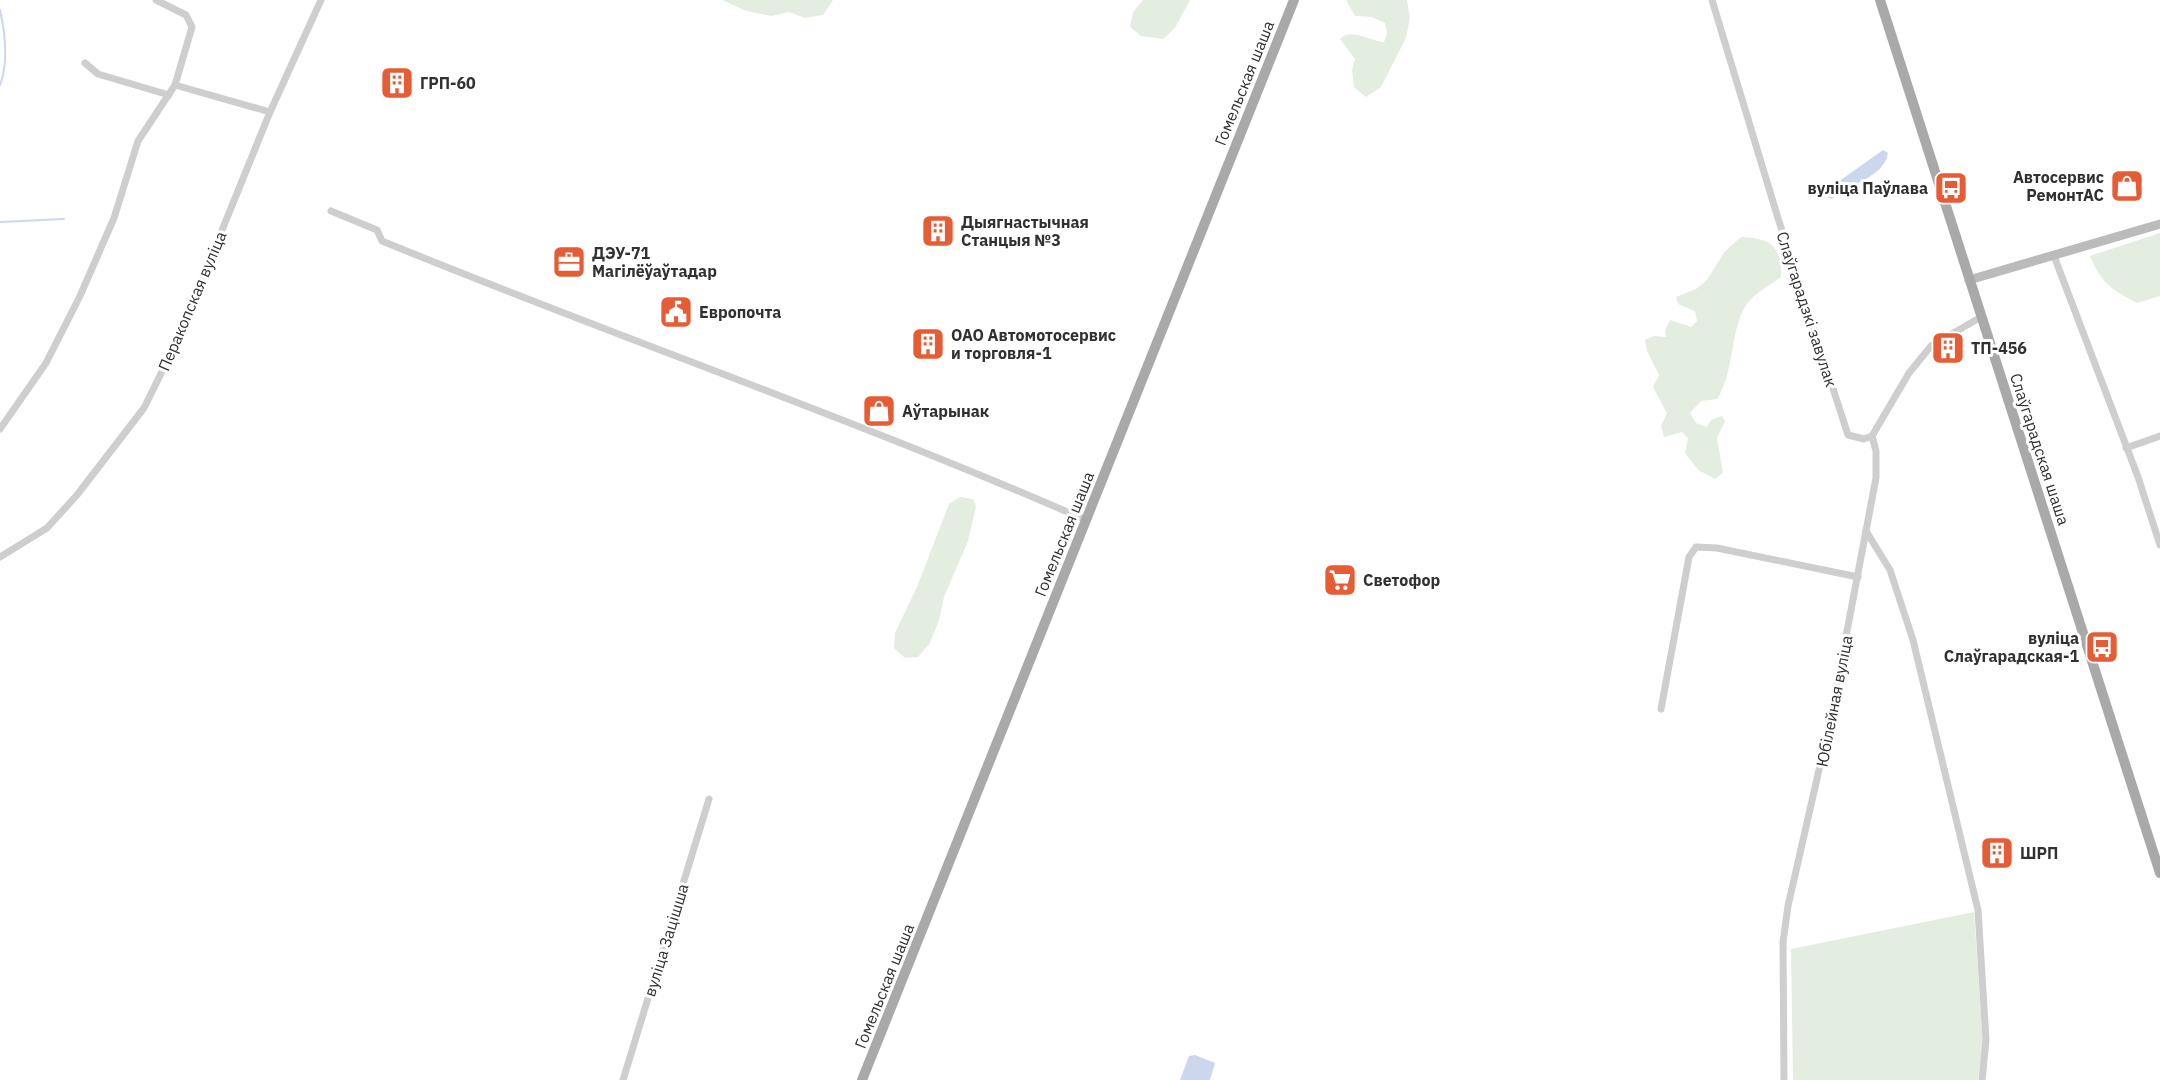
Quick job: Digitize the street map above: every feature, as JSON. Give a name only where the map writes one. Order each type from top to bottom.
[{"type":"main road","name":"Гомельская шаша","points":[[862,1080],[1294,0]]},
{"type":"main road","name":"Слаўгарадская шаша","points":[[1880,0],[2160,873]]},
{"type":"main road","points":[[1969,280],[2160,224]]},
{"type":"street","points":[[0,429],[46,363],[80,296],[114,218],[138,141],[175,85],[192,27],[186,15],[156,0]]},
{"type":"street","name":"Перакопская вуліца","points":[[0,557],[46,528],[77,495],[144,408],[177,341],[270,112],[321,0]]},
{"type":"street","name":"Слаўгарадзкі завулак","points":[[1712,0],[1777,215],[1848,435],[1864,439],[1872,436]]},
{"type":"street","points":[[85,63],[98,74],[169,95]]},
{"type":"street","points":[[175,85],[270,112]]},
{"type":"street","points":[[331,211],[376,230],[382,241],[418,256],[560,313],[708,367],[1086,520]]},
{"type":"street","points":[[2054,256],[2138,477],[2160,545]]},
{"type":"street","points":[[1872,436],[1909,373],[1931,346],[1981,317]]},
{"type":"street","name":"Юбілейная вуліца","points":[[1784,1080],[1784,942],[1788,906],[1808,824],[1876,478],[1876,451],[1872,436]]},
{"type":"street","points":[[2126,448],[2160,436]]},
{"type":"street","points":[[1866,531],[1890,570],[1913,640],[1978,910],[1986,1040],[1982,1080]]},
{"type":"street","points":[[1661,709],[1689,557],[1696,547],[1717,548],[1858,578]]},
{"type":"street","name":"вуліца Зацішша","points":[[623,1080],[709,799]]},
{"type":"green space","points":[[722,0],[833,0],[823,15],[805,18],[789,12],[771,16],[746,11]]},
{"type":"green space","points":[[1143,0],[1190,0],[1175,28],[1163,39],[1141,36],[1130,27],[1133,12]]},
{"type":"green space","points":[[1346,0],[1407,0],[1410,18],[1406,38],[1381,87],[1366,97],[1354,87],[1352,70],[1355,59],[1340,39],[1349,34],[1355,34],[1384,42],[1387,34],[1385,23],[1372,17],[1355,16]]},
{"type":"green space","points":[[2160,233],[2160,296],[2137,303],[2114,290],[2098,273],[2090,256]]},
{"type":"green space","points":[[1741,237],[1760,239],[1773,246],[1779,258],[1781,277],[1754,296],[1744,309],[1739,320],[1727,375],[1717,399],[1701,401],[1690,413],[1696,423],[1707,427],[1711,420],[1722,416],[1725,421],[1717,438],[1723,473],[1715,479],[1698,470],[1685,453],[1688,438],[1682,432],[1664,437],[1661,426],[1667,413],[1653,387],[1659,375],[1647,351],[1645,340],[1654,336],[1666,337],[1665,330],[1670,320],[1691,327],[1697,321],[1695,311],[1678,304],[1676,297],[1696,289],[1707,280],[1725,251]]},
{"type":"green space","points":[[960,497],[973,499],[976,506],[968,541],[944,597],[939,620],[930,643],[918,657],[905,658],[894,648],[895,633],[917,587],[949,504]]},
{"type":"green space","points":[[1974,912],[1983,1043],[1978,1080],[1793,1080],[1791,949]]},
{"type":"water","points":[[1883,150],[1888,153],[1885,162],[1873,175],[1832,199],[1827,197],[1824,192]]},
{"type":"water","points":[[1195,1055],[1215,1063],[1210,1080],[1180,1080],[1189,1056]]},
{"type":"waterway","points":[[0,10],[5,38],[4,67],[0,85]]},
{"type":"waterway","points":[[0,222],[64,219]]},
{"type":"place","name":"ГРП-60","points":[[397,83]]},
{"type":"place","name":"Автосервис РемонтАС","points":[[2127,186]]},
{"type":"place","name":"вуліца Паўлава","points":[[1951,188]]},
{"type":"place","name":"Дыягнастычная Станцыя №3","points":[[938,231]]},
{"type":"place","name":"ДЭУ-71 Магілёўаўтадар","points":[[569,262]]},
{"type":"place","name":"Европочта","points":[[676,312]]},
{"type":"place","name":"ОАО Автомотосервис и торговля-1","points":[[928,344]]},
{"type":"place","name":"ТП-456","points":[[1948,348]]},
{"type":"place","name":"Аўтарынак","points":[[879,411]]},
{"type":"place","name":"Светофор","points":[[1340,580]]},
{"type":"place","name":"вуліца Слаўгарадская-1","points":[[2102,647]]},
{"type":"place","name":"ШРП","points":[[1997,853]]}]
